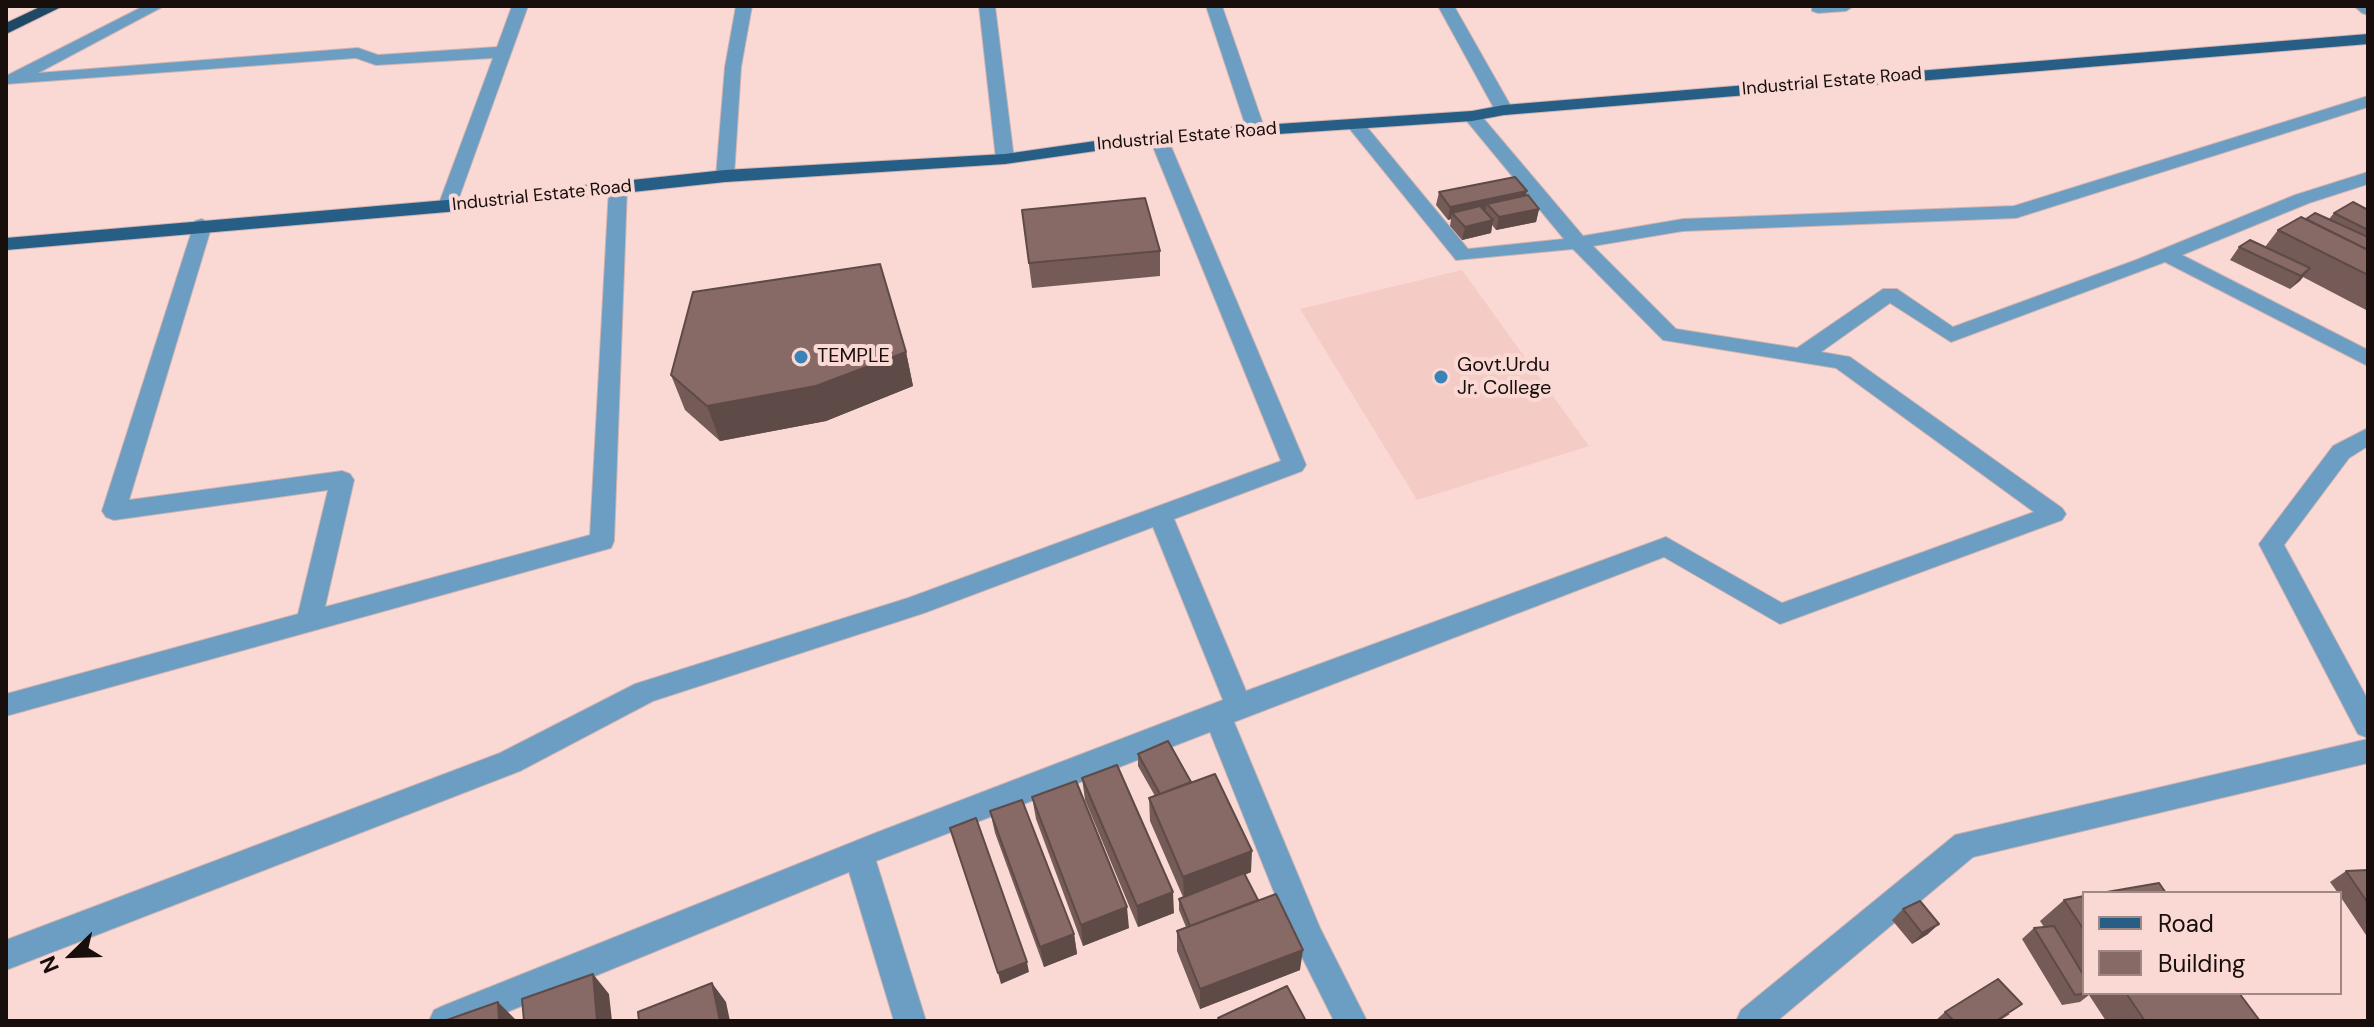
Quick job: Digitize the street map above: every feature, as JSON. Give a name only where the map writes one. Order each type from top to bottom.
[{"type":"highway","points":[[6,29],[55,6]]},
{"type":"main road","name":"Industrial Estate Road","points":[[6,244],[447,206],[725,176],[1005,159],[1158,137],[1472,116],[1504,110],[2368,39]]},
{"type":"street","points":[[8,81],[156,6]]},
{"type":"street","points":[[447,206],[520,6]]},
{"type":"street","points":[[725,176],[733,67],[744,6]]},
{"type":"street","points":[[987,6],[1005,159]]},
{"type":"street","points":[[1214,6],[1256,130]]},
{"type":"street","points":[[1446,6],[1504,110]]},
{"type":"street","points":[[1818,8],[1846,6]]},
{"type":"street","points":[[2362,6],[2368,10]]},
{"type":"street","points":[[8,81],[358,53],[376,60],[503,52]]},
{"type":"street","points":[[1355,124],[1463,256],[1578,243],[1683,225],[2016,212],[2368,101]]},
{"type":"street","points":[[445,1021],[1228,711],[1666,546],[1780,614],[2054,514],[1842,362],[1670,335],[1578,243],[1472,116]]},
{"type":"street","points":[[6,955],[510,762],[645,692],[915,606],[1294,465],[1158,137]]},
{"type":"street","points":[[1802,355],[1890,294],[1951,335],[2166,255],[2302,199],[2368,178]]},
{"type":"street","points":[[6,705],[602,541],[618,188]]},
{"type":"street","points":[[202,225],[114,511],[342,480],[309,621]]},
{"type":"street","points":[[2166,255],[2368,359]]},
{"type":"street","points":[[2368,436],[2341,452],[2271,544],[2368,726]]},
{"type":"street","points":[[1160,515],[1308,937],[1351,1021]]},
{"type":"street","points":[[1752,1021],[1965,845],[2368,751]]},
{"type":"street","points":[[859,855],[910,1021]]},
{"type":"shaded area","name":"Govt.Urdu Jr. College","points":[[1462,270],[1589,446],[1417,500],[1300,309]]},
{"type":"building","points":[[1515,177],[1527,191],[1450,207],[1439,192]]},
{"type":"building","points":[[1528,195],[1539,209],[1499,217],[1487,204]]},
{"type":"building","points":[[1145,198],[1160,251],[1029,263],[1022,210]]},
{"type":"building","points":[[2353,202],[2368,210],[2368,230],[2334,213]]},
{"type":"building","points":[[1480,206],[1493,220],[1465,227],[1452,213]]},
{"type":"building","points":[[2315,213],[2368,237],[2368,250],[2306,219]]},
{"type":"building","points":[[2301,217],[2368,250],[2368,275],[2278,230]]},
{"type":"building","points":[[2250,240],[2310,268],[2301,276],[2239,247]]},
{"type":"building","name":"TEMPLE","points":[[880,264],[906,352],[816,386],[707,406],[671,375],[693,292]]},
{"type":"building","points":[[1168,741],[1191,782],[1160,794],[1138,754]]},
{"type":"building","points":[[1117,765],[1173,892],[1137,906],[1082,778]]},
{"type":"building","points":[[1215,774],[1252,851],[1183,877],[1149,798]]},
{"type":"building","points":[[1076,781],[1127,907],[1081,925],[1032,797]]},
{"type":"building","points":[[1022,800],[1074,934],[1040,947],[990,811]]},
{"type":"building","points":[[976,818],[1027,962],[998,973],[950,828]]},
{"type":"building","points":[[2368,870],[2368,903],[2346,871]]},
{"type":"building","points":[[1244,873],[1258,900],[1190,926],[1179,899]]},
{"type":"building","points":[[2159,883],[2165,891],[2113,891]]},
{"type":"building","points":[[1276,894],[1303,950],[1200,989],[1177,931]]},
{"type":"building","points":[[2082,896],[2082,927],[2064,900]]},
{"type":"building","points":[[1920,901],[1939,924],[1922,933],[1903,909]]},
{"type":"building","points":[[2054,926],[2082,973],[2082,994],[2075,995],[2034,928]]},
{"type":"building","points":[[593,974],[597,1021],[524,1021],[522,999]]},
{"type":"building","points":[[1998,979],[2022,1004],[1996,1021],[1954,1021],[1945,1012]]},
{"type":"building","points":[[712,983],[720,1021],[639,1021],[638,1012]]},
{"type":"building","points":[[1287,986],[1306,1021],[1220,1021],[1218,1018]]},
{"type":"building","points":[[2127,995],[2240,995],[2260,1021],[2145,1021]]},
{"type":"building","points":[[498,1002],[499,1021],[444,1021]]},
{"type":"place","name":"TEMPLE","points":[[801,357]]},
{"type":"place","name":"Govt.Urdu Jr. College","points":[[1441,377]]}]
